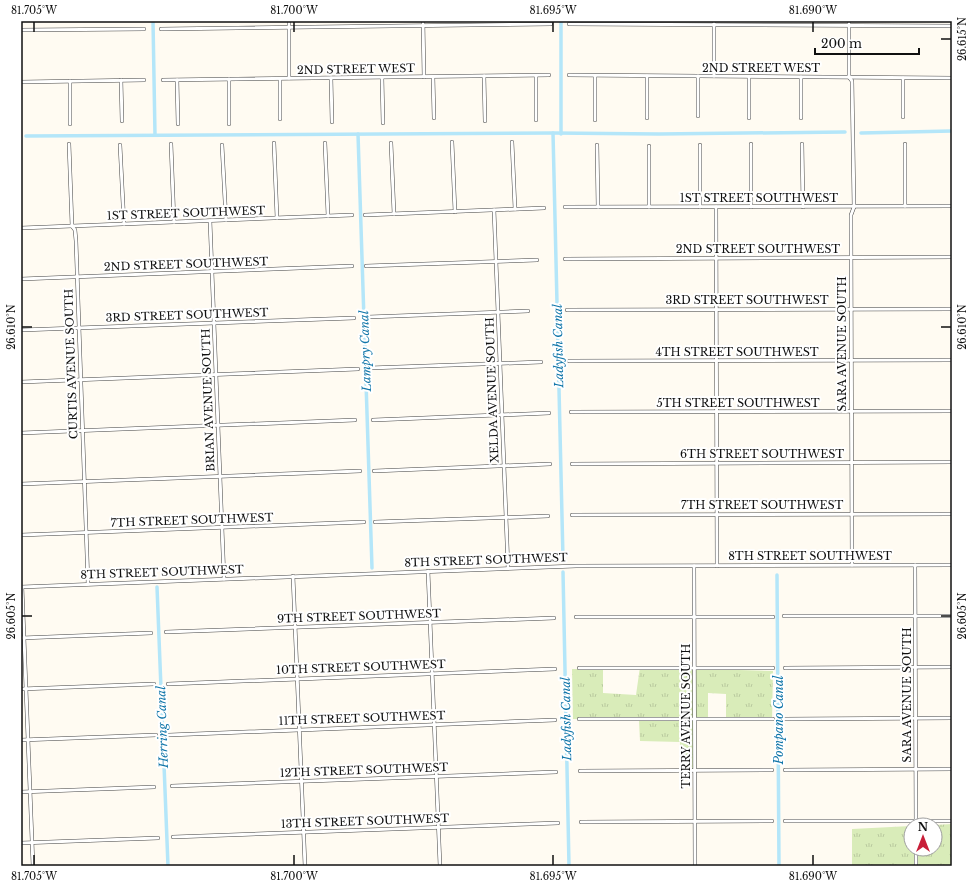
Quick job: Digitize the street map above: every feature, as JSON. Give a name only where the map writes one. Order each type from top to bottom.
[{"type":"street","points":[[288,21],[289,78]]},
{"type":"street","points":[[423,21],[424,77]]},
{"type":"street","name":"SARA AVENUE SOUTH","points":[[849,21],[849,77],[852,81],[854,207],[851,215],[852,565]]},
{"type":"street","points":[[714,23],[714,76]]},
{"type":"street","points":[[569,24],[714,23],[849,26],[952,26]]},
{"type":"street","points":[[161,29],[551,24]]},
{"type":"street","points":[[21,30],[144,29]]},
{"type":"street","name":"2ND STREET WEST","points":[[162,80],[549,75]]},
{"type":"street","name":"2ND STREET WEST","points":[[570,75],[952,78]]},
{"type":"street","points":[[484,76],[485,121]]},
{"type":"street","points":[[536,76],[536,120]]},
{"type":"street","points":[[595,76],[595,120]]},
{"type":"street","points":[[647,76],[647,118]]},
{"type":"street","points":[[698,76],[698,116]]},
{"type":"street","points":[[434,77],[434,118]]},
{"type":"street","points":[[749,77],[749,118]]},
{"type":"street","points":[[800,118],[801,77]]},
{"type":"street","points":[[331,78],[332,122]]},
{"type":"street","points":[[382,78],[383,123]]},
{"type":"street","points":[[903,78],[903,117]]},
{"type":"street","points":[[229,79],[229,124]]},
{"type":"street","points":[[280,79],[280,119]]},
{"type":"street","points":[[121,80],[122,121]]},
{"type":"street","points":[[21,82],[144,80]]},
{"type":"street","points":[[177,80],[178,124]]},
{"type":"street","points":[[70,81],[70,124]]},
{"type":"street","points":[[452,142],[455,212]]},
{"type":"street","points":[[512,142],[515,209]]},
{"type":"street","points":[[274,143],[277,218]]},
{"type":"street","points":[[325,143],[328,216]]},
{"type":"street","points":[[391,143],[394,214]]},
{"type":"street","name":"CURTIS AVENUE SOUTH","points":[[69,144],[72,226],[75,230],[88,584]]},
{"type":"street","points":[[171,144],[174,222]]},
{"type":"street","points":[[700,144],[700,207]]},
{"type":"street","points":[[751,144],[751,207]]},
{"type":"street","points":[[802,144],[803,207]]},
{"type":"street","points":[[905,144],[905,206]]},
{"type":"street","points":[[120,145],[124,224]]},
{"type":"street","points":[[222,145],[226,220]]},
{"type":"street","points":[[598,145],[598,207]]},
{"type":"street","points":[[649,146],[649,207]]},
{"type":"street","name":"1ST STREET SOUTHWEST","points":[[565,208],[952,206]]},
{"type":"street","points":[[716,207],[717,566]]},
{"type":"street","points":[[365,215],[544,208]]},
{"type":"street","name":"XELDA AVENUE SOUTH","points":[[494,210],[508,568]]},
{"type":"street","name":"1ST STREET SOUTHWEST","points":[[21,228],[352,215]]},
{"type":"street","name":"BRIAN AVENUE SOUTH","points":[[210,221],[224,579]]},
{"type":"street","name":"2ND STREET SOUTHWEST","points":[[565,259],[952,258]]},
{"type":"street","points":[[366,266],[537,260]]},
{"type":"street","name":"2ND STREET SOUTHWEST","points":[[21,279],[352,266]]},
{"type":"street","name":"3RD STREET SOUTHWEST","points":[[567,310],[952,308]]},
{"type":"street","points":[[368,317],[528,311]]},
{"type":"street","name":"3RD STREET SOUTHWEST","points":[[21,330],[354,318]]},
{"type":"street","name":"4TH STREET SOUTHWEST","points":[[570,362],[716,360],[952,360]]},
{"type":"street","points":[[369,368],[541,362]]},
{"type":"street","points":[[21,382],[358,369]]},
{"type":"street","name":"5TH STREET SOUTHWEST","points":[[571,412],[952,411]]},
{"type":"street","points":[[373,420],[549,413]]},
{"type":"street","points":[[21,433],[355,420]]},
{"type":"street","name":"6TH STREET SOUTHWEST","points":[[572,464],[952,462]]},
{"type":"street","points":[[374,471],[550,464]]},
{"type":"street","points":[[21,484],[360,471]]},
{"type":"street","name":"7TH STREET SOUTHWEST","points":[[572,515],[952,514]]},
{"type":"street","points":[[375,522],[548,516]]},
{"type":"street","name":"7TH STREET SOUTHWEST","points":[[21,536],[364,522]]},
{"type":"street","name":"SARA AVENUE SOUTH","points":[[915,565],[916,817]]},
{"type":"street","name":"8TH STREET SOUTHWEST","points":[[22,587],[576,566],[952,565]]},
{"type":"street","name":"TERRY AVENUE SOUTH","points":[[694,566],[696,866]]},
{"type":"street","points":[[428,571],[440,866]]},
{"type":"street","points":[[294,576],[304,866]]},
{"type":"street","points":[[22,587],[22,638],[26,689],[33,866]]},
{"type":"street","points":[[576,617],[773,616]]},
{"type":"street","points":[[784,616],[952,616]]},
{"type":"street","name":"9TH STREET SOUTHWEST","points":[[166,632],[554,618]]},
{"type":"street","points":[[22,638],[151,633]]},
{"type":"street","points":[[785,668],[952,667]]},
{"type":"street","points":[[579,668],[773,668]]},
{"type":"street","name":"10TH STREET SOUTHWEST","points":[[168,684],[555,669]]},
{"type":"street","points":[[21,689],[154,684]]},
{"type":"street","points":[[785,719],[952,718]]},
{"type":"street","points":[[579,719],[773,719]]},
{"type":"street","name":"11TH STREET SOUTHWEST","points":[[169,734],[555,720]]},
{"type":"street","points":[[21,740],[156,735]]},
{"type":"street","points":[[580,771],[772,770]]},
{"type":"street","points":[[785,770],[952,770]]},
{"type":"street","name":"12TH STREET SOUTHWEST","points":[[172,786],[556,772]]},
{"type":"street","points":[[21,792],[154,787]]},
{"type":"street","points":[[581,822],[772,822]]},
{"type":"street","points":[[785,822],[903,823]]},
{"type":"street","name":"13TH STREET SOUTHWEST","points":[[174,837],[558,823]]},
{"type":"street","points":[[21,843],[158,838]]},
{"type":"green space","points":[[640,667],[773,671],[772,721],[726,720],[726,694],[708,693],[708,718],[695,718],[695,772],[680,770],[680,742],[640,741],[639,720],[573,719],[572,669],[603,669],[603,693],[636,695]]},
{"type":"green space","points":[[952,824],[952,866],[852,866],[852,829],[903,826],[903,857],[943,857],[943,825]]},
{"type":"waterway","points":[[153,21],[155,135]]},
{"type":"waterway","name":"Ladyfish Canal","points":[[561,21],[561,134]]},
{"type":"waterway","points":[[861,133],[952,131]]},
{"type":"waterway","points":[[26,136],[845,132]]},
{"type":"waterway","name":"Ladyfish Canal","points":[[553,133],[563,559]]},
{"type":"waterway","name":"Lampry Canal","points":[[358,134],[372,568]]},
{"type":"waterway","name":"Ladyfish Canal","points":[[563,572],[569,866]]},
{"type":"waterway","name":"Pompano Canal","points":[[777,575],[779,866]]},
{"type":"waterway","name":"Herring Canal","points":[[157,587],[168,866]]}]
